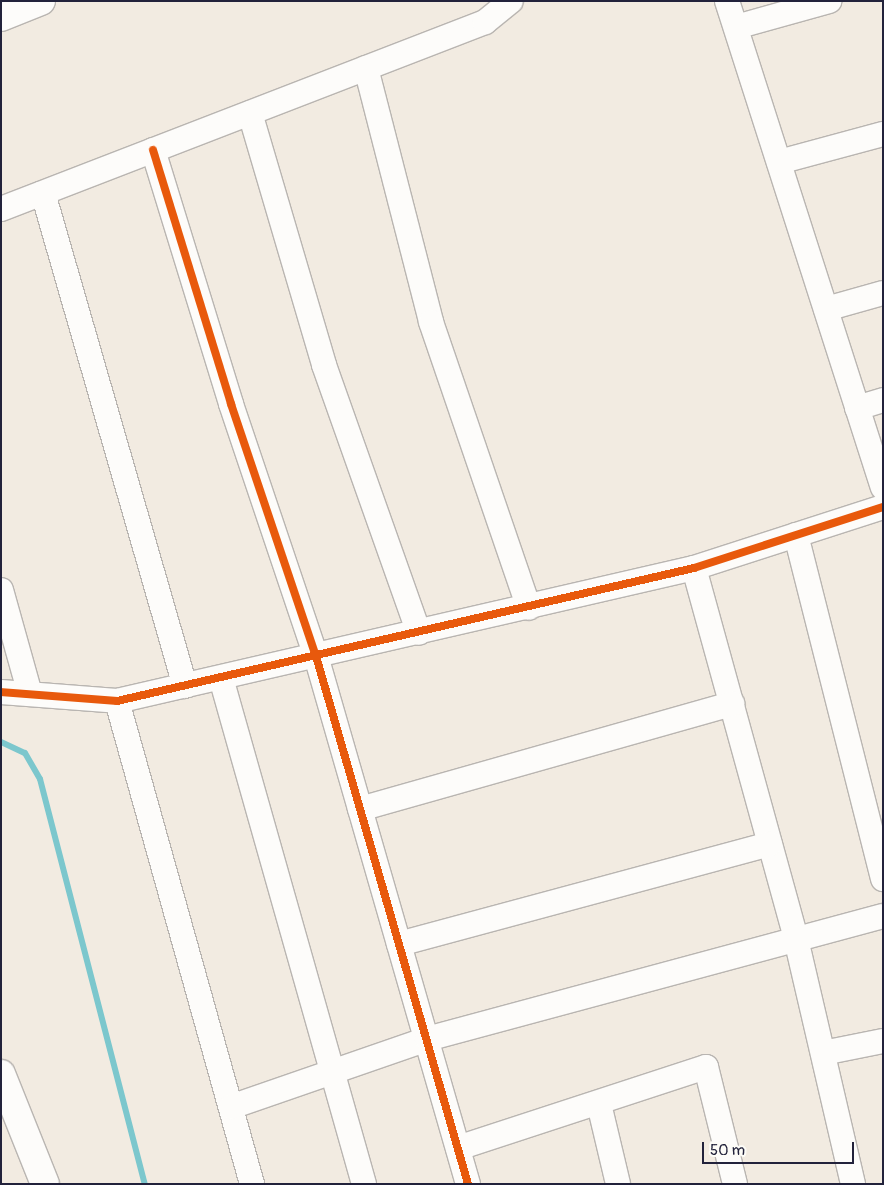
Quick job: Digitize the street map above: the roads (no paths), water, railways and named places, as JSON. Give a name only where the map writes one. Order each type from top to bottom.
[{"type":"street","points":[[1,17],[42,1]]},
{"type":"street","points":[[1,209],[485,22],[511,1]]},
{"type":"street","points":[[728,1],[883,488]]},
{"type":"street","points":[[736,27],[829,1]]},
{"type":"street","points":[[366,68],[431,322],[529,608]]},
{"type":"street","points":[[250,113],[324,365],[420,633]]},
{"type":"street","points":[[779,162],[883,134]]},
{"type":"street","points":[[154,150],[231,404],[316,656],[468,1184]]},
{"type":"street","points":[[43,193],[186,686]]},
{"type":"street","points":[[826,309],[883,293]]},
{"type":"street","points":[[857,408],[883,400]]},
{"type":"street","points":[[1,692],[116,701],[529,608],[694,568],[883,507]]},
{"type":"street","points":[[796,535],[883,879]]},
{"type":"street","points":[[694,568],[796,939],[854,1184]]},
{"type":"street","points":[[1,590],[30,694]]},
{"type":"street","points":[[221,678],[364,1184]]},
{"type":"street","points":[[116,701],[252,1184]]},
{"type":"street","points":[[360,809],[732,704]]},
{"type":"street","points":[[399,944],[770,844]]},
{"type":"street","points":[[231,1107],[426,1039],[883,916]]},
{"type":"street","points":[[823,1054],[883,1041]]},
{"type":"street","points":[[458,1148],[599,1104],[706,1067],[735,1184]]},
{"type":"street","points":[[1,1074],[45,1184]]},
{"type":"street","points":[[599,1104],[618,1184]]},
{"type":"waterway","points":[[1,742],[25,753],[40,779],[145,1184]]}]
